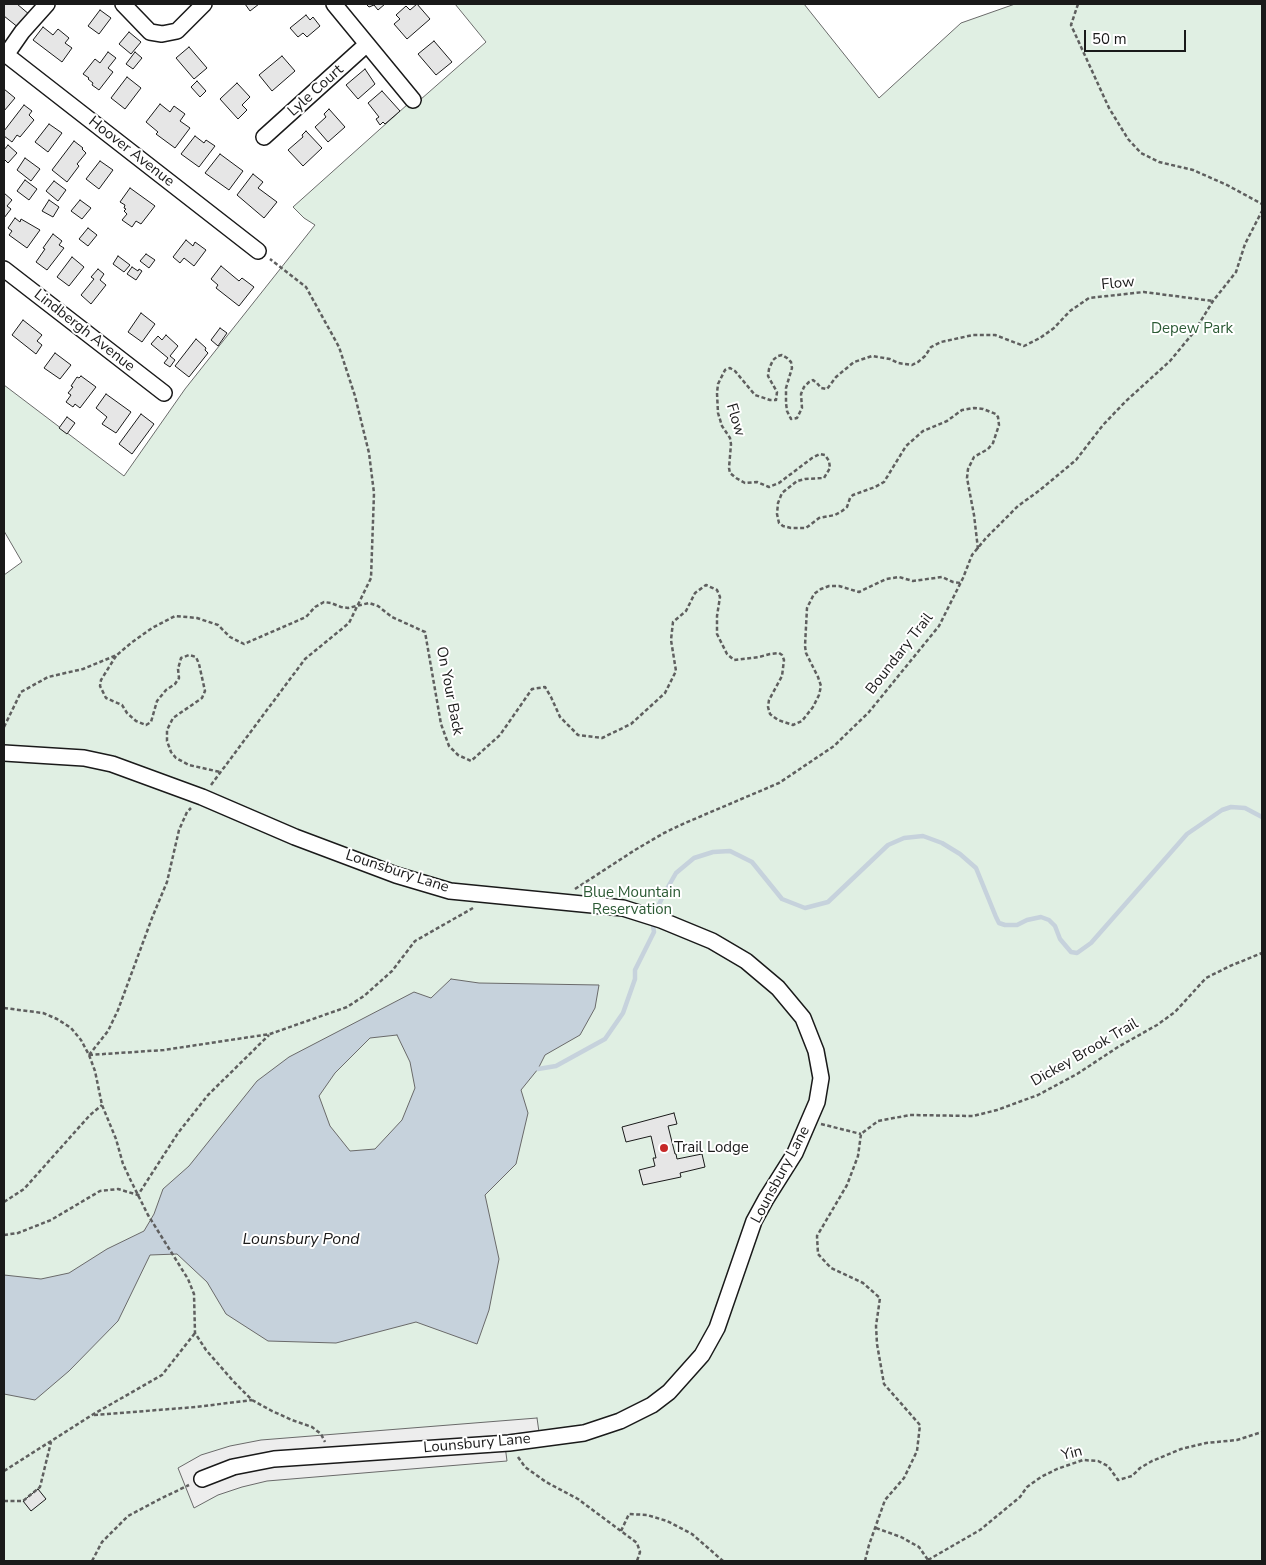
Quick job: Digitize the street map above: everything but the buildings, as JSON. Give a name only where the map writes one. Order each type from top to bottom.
[{"type":"street","points":[[5,54],[47,4]]},
{"type":"street","points":[[123,4],[150,32],[162,34],[177,31],[204,4]]},
{"type":"street","points":[[334,4],[413,100]]},
{"type":"street","name":"Lyle Court","points":[[264,137],[367,44]]},
{"type":"street","name":"Hoover Avenue","points":[[5,54],[258,251]]},
{"type":"street","name":"Lindbergh Avenue","points":[[4,269],[164,393]]},
{"type":"street","name":"Lounsbury Lane","points":[[4,753],[84,758],[112,764],[202,796],[295,837],[396,875],[450,891],[623,908],[643,914],[712,940],[746,961],[778,988],[803,1018],[816,1051],[821,1078],[817,1102],[795,1153],[754,1221],[717,1328],[702,1356],[686,1375],[652,1406],[620,1421],[584,1433],[509,1443],[274,1459],[233,1467],[202,1479]]},
{"type":"path","points":[[1078,4],[1070,25],[1109,108],[1128,138],[1141,153],[1159,162],[1193,170],[1227,185],[1262,204]]},
{"type":"path","name":"Boundary Trail","points":[[560,901],[591,878],[685,823],[779,783],[834,746],[869,712],[939,626],[972,555],[986,538],[1018,506],[1076,460],[1109,419],[1170,360],[1194,332],[1213,301],[1236,272],[1245,244],[1262,211]]},
{"type":"path","points":[[89,1055],[108,1031],[118,1010],[167,882],[179,830],[187,812],[202,796],[305,659],[349,623],[359,606],[371,578],[374,493],[369,453],[355,396],[339,347],[306,287],[258,251]]},
{"type":"path","name":"Flow","points":[[978,548],[967,478],[968,469],[974,457],[988,448],[993,442],[999,425],[996,414],[983,409],[962,410],[923,431],[906,446],[884,482],[853,495],[847,507],[834,515],[819,518],[806,528],[790,528],[779,523],[777,514],[778,503],[782,493],[797,481],[824,478],[830,468],[829,461],[825,455],[820,454],[779,483],[769,487],[757,482],[746,482],[730,474],[730,438],[722,426],[717,401],[718,384],[725,370],[730,368],[735,371],[755,395],[776,400],[777,392],[768,376],[769,369],[778,356],[782,355],[787,358],[791,362],[792,368],[786,388],[787,411],[791,419],[797,418],[802,408],[801,394],[809,382],[812,380],[822,388],[827,389],[854,362],[872,356],[912,365],[925,356],[931,347],[941,342],[973,335],[995,335],[1024,346],[1054,328],[1070,311],[1090,298],[1144,292],[1213,301]]},
{"type":"path","name":"On Your Back","points":[[4,727],[21,692],[48,677],[83,669],[117,655],[152,628],[175,616],[197,618],[218,625],[230,637],[244,644],[306,617],[315,607],[324,602],[348,608],[369,604],[378,606],[392,617],[425,632],[441,724],[449,746],[458,755],[471,761],[500,735],[532,689],[544,687],[560,717],[578,735],[602,738],[631,724],[665,692],[676,671],[671,640],[672,622],[686,611],[695,593],[706,585],[717,590],[720,596],[717,634],[726,654],[734,660],[782,654],[784,660],[782,676],[769,700],[768,707],[770,714],[778,720],[793,725],[802,720],[812,707],[819,695],[821,686],[806,653],[805,646],[807,608],[814,594],[820,589],[829,586],[839,586],[859,592],[886,579],[900,577],[913,581],[942,577],[953,582],[961,582]]},
{"type":"path","points":[[117,655],[103,675],[100,686],[106,698],[122,705],[127,714],[136,721],[146,725],[151,722],[157,701],[179,678],[178,669],[181,658],[189,655],[196,657],[205,691],[202,698],[172,718],[167,730],[168,742],[171,752],[176,758],[189,765],[220,772]]},
{"type":"path","points":[[89,1055],[164,1050],[270,1034],[347,1006],[364,996],[392,971],[415,941],[475,906],[488,896]]},
{"type":"path","name":"Dickey Brook Trail","points":[[861,1134],[878,1121],[910,1115],[973,1116],[997,1110],[1038,1095],[1077,1074],[1118,1047],[1157,1025],[1174,1012],[1206,978],[1262,953]]},
{"type":"path","points":[[4,1008],[43,1013],[71,1028],[81,1040],[95,1071],[102,1105],[116,1139],[123,1164],[148,1215],[188,1279],[194,1294],[195,1333],[206,1350],[252,1400],[285,1417],[312,1427],[321,1434],[330,1455]]},
{"type":"path","points":[[138,1195],[178,1133],[208,1095],[270,1034]]},
{"type":"path","points":[[4,1202],[24,1189],[90,1115],[102,1105]]},
{"type":"path","points":[[810,1121],[861,1134],[858,1156],[846,1185],[817,1236],[818,1254],[831,1268],[863,1282],[880,1298],[876,1326],[884,1384],[920,1424],[917,1451],[904,1478],[885,1500],[865,1561]]},
{"type":"path","points":[[4,1235],[18,1233],[52,1220],[100,1191],[118,1189],[138,1195]]},
{"type":"path","points":[[4,1471],[92,1415],[162,1376],[195,1333]]},
{"type":"path","points":[[92,1415],[196,1407],[252,1400]]},
{"type":"path","name":"Yin","points":[[928,1560],[980,1530],[1020,1497],[1027,1487],[1057,1469],[1083,1460],[1098,1461],[1108,1466],[1118,1480],[1132,1476],[1140,1468],[1152,1461],[1181,1449],[1237,1440],[1262,1432]]},
{"type":"path","points":[[4,1501],[23,1501],[40,1488],[52,1441]]},
{"type":"path","points":[[509,1443],[525,1467],[546,1482],[578,1499],[637,1543],[640,1552],[638,1561]]},
{"type":"path","points":[[92,1561],[102,1542],[128,1516],[202,1479]]},
{"type":"path","points":[[622,1531],[629,1514],[647,1515],[692,1534],[723,1561]]},
{"type":"path","points":[[876,1528],[901,1537],[919,1547],[928,1560]]},
{"type":"green space","name":"Blue Mountain Reservation","points":[[455,4],[804,4],[879,98],[961,23],[1015,4],[1262,4],[1262,1561],[4,1561],[4,575],[22,562],[4,531],[4,385],[124,476],[185,389],[315,225],[304,218],[293,207],[408,104],[412,107],[486,42]]},
{"type":"shaded area","points":[[537,1418],[539,1432],[504,1438],[507,1461],[267,1481],[218,1495],[194,1508],[178,1468],[201,1455],[230,1446],[261,1440]]},
{"type":"water","name":"Lounsbury Pond","points":[[451,979],[479,983],[599,985],[595,1008],[580,1035],[545,1055],[538,1069],[521,1090],[528,1113],[516,1164],[485,1195],[499,1259],[489,1310],[477,1344],[416,1322],[336,1343],[268,1341],[226,1314],[207,1282],[177,1254],[150,1255],[118,1321],[69,1371],[35,1400],[4,1394],[4,1275],[41,1279],[69,1273],[107,1249],[144,1231],[154,1214],[163,1189],[189,1166],[257,1081],[289,1057],[414,992],[431,998]],"holes":[[[397,1035],[410,1062],[415,1088],[402,1120],[375,1149],[350,1151],[330,1126],[319,1096],[335,1073],[370,1038]]]},
{"type":"waterway","points":[[538,1069],[556,1066],[605,1039],[623,1013],[635,979],[635,970],[654,932],[652,919],[664,894],[676,873],[694,858],[713,852],[730,851],[752,862],[782,899],[805,908],[828,902],[888,845],[904,838],[923,836],[942,843],[960,854],[976,868],[999,923],[1017,925],[1027,920],[1041,917],[1049,920],[1055,926],[1060,939],[1071,952],[1077,953],[1091,943],[1187,834],[1222,810],[1231,807],[1245,808],[1262,817]]},
{"type":"place","name":"Trail Lodge","points":[[664,1148]]},
{"type":"park label","name":"Depew Park","points":[[1192,329]]}]
